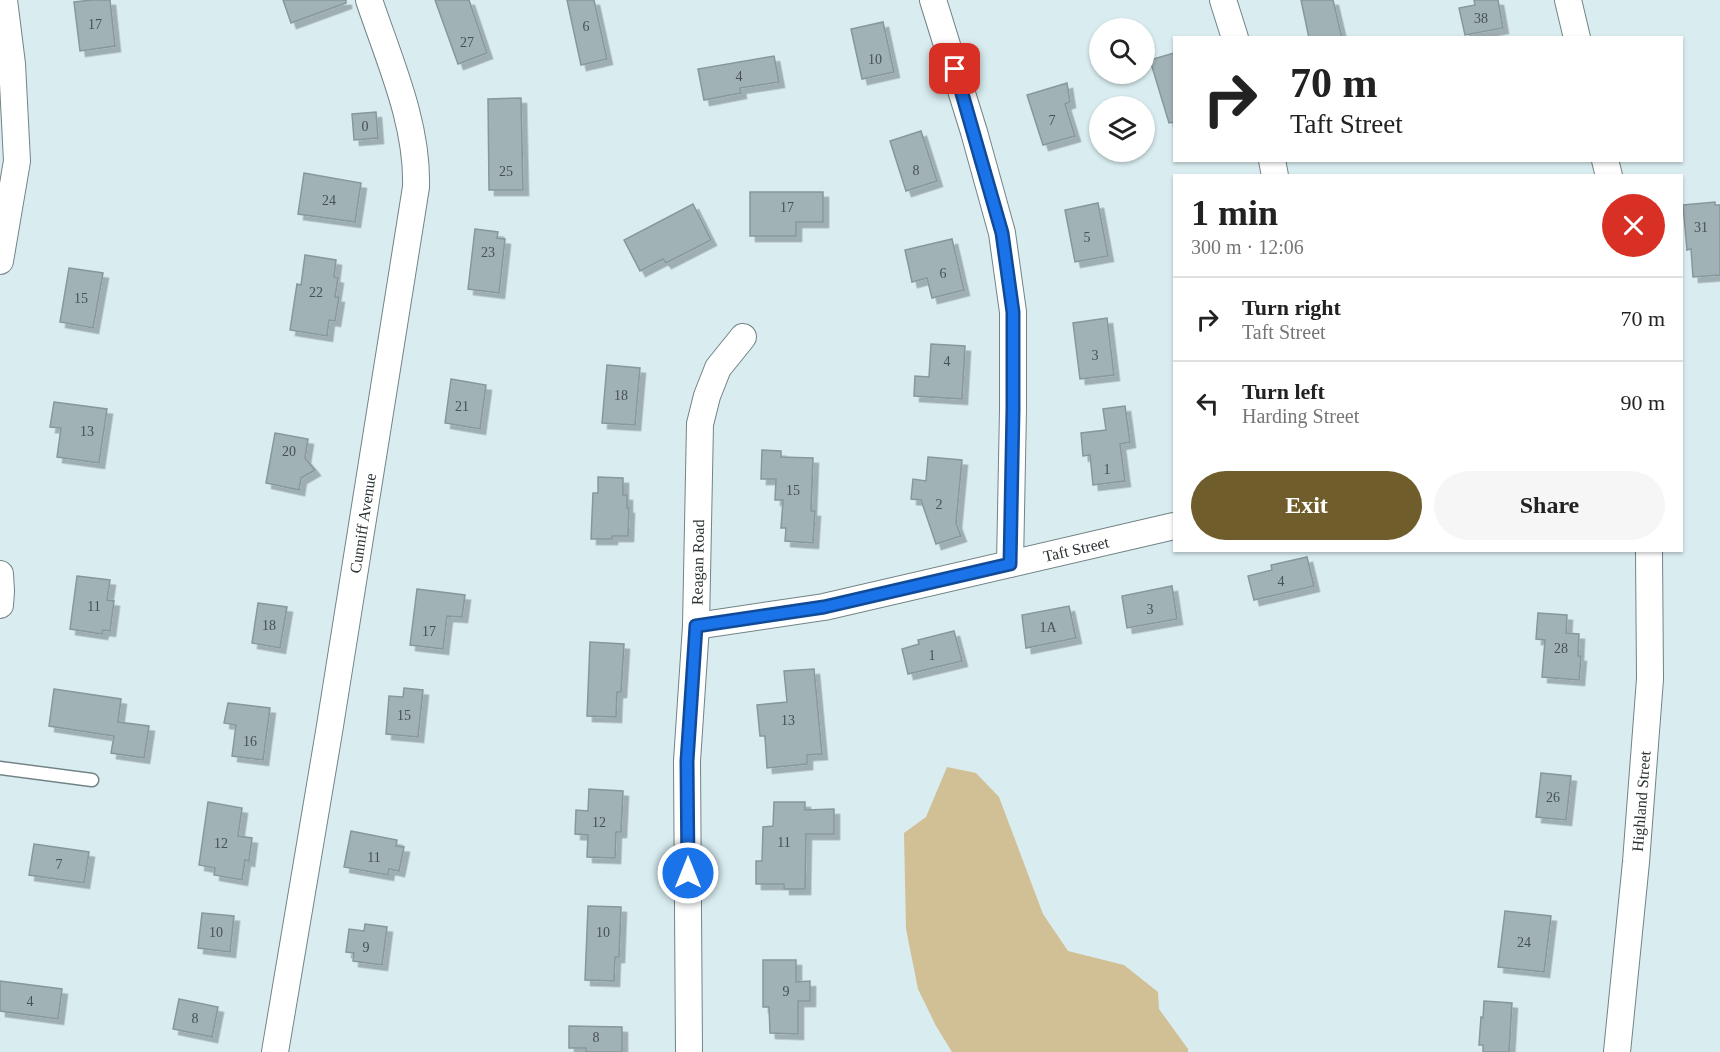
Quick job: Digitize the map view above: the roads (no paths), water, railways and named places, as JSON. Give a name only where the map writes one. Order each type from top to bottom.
[{"type":"street","points":[[0,261],[17,161],[12,64],[4,0]]},
{"type":"street","name":"Cunniff Avenue","points":[[275,1052],[329,732],[416,187],[411,134],[399,88],[369,0]]},
{"type":"street","points":[[933,0],[974,132],[1002,233],[1012,303],[1013,409],[1010,564]]},
{"type":"street","points":[[1223,0],[1234,36]]},
{"type":"street","points":[[1568,0],[1577,36]]},
{"type":"street","name":"Reagan Road","points":[[689,1052],[687,761],[696,626],[700,424],[706,396],[718,368],[743,337]]},
{"type":"street","name":"Taft Street","points":[[696,626],[824,607],[1173,526]]},
{"type":"street","name":"Highland Street","points":[[1617,1052],[1636,862],[1650,679],[1650,552]]},
{"type":"street","points":[[0,574],[0,605]]},
{"type":"lane","points":[[0,768],[92,780]]}]
